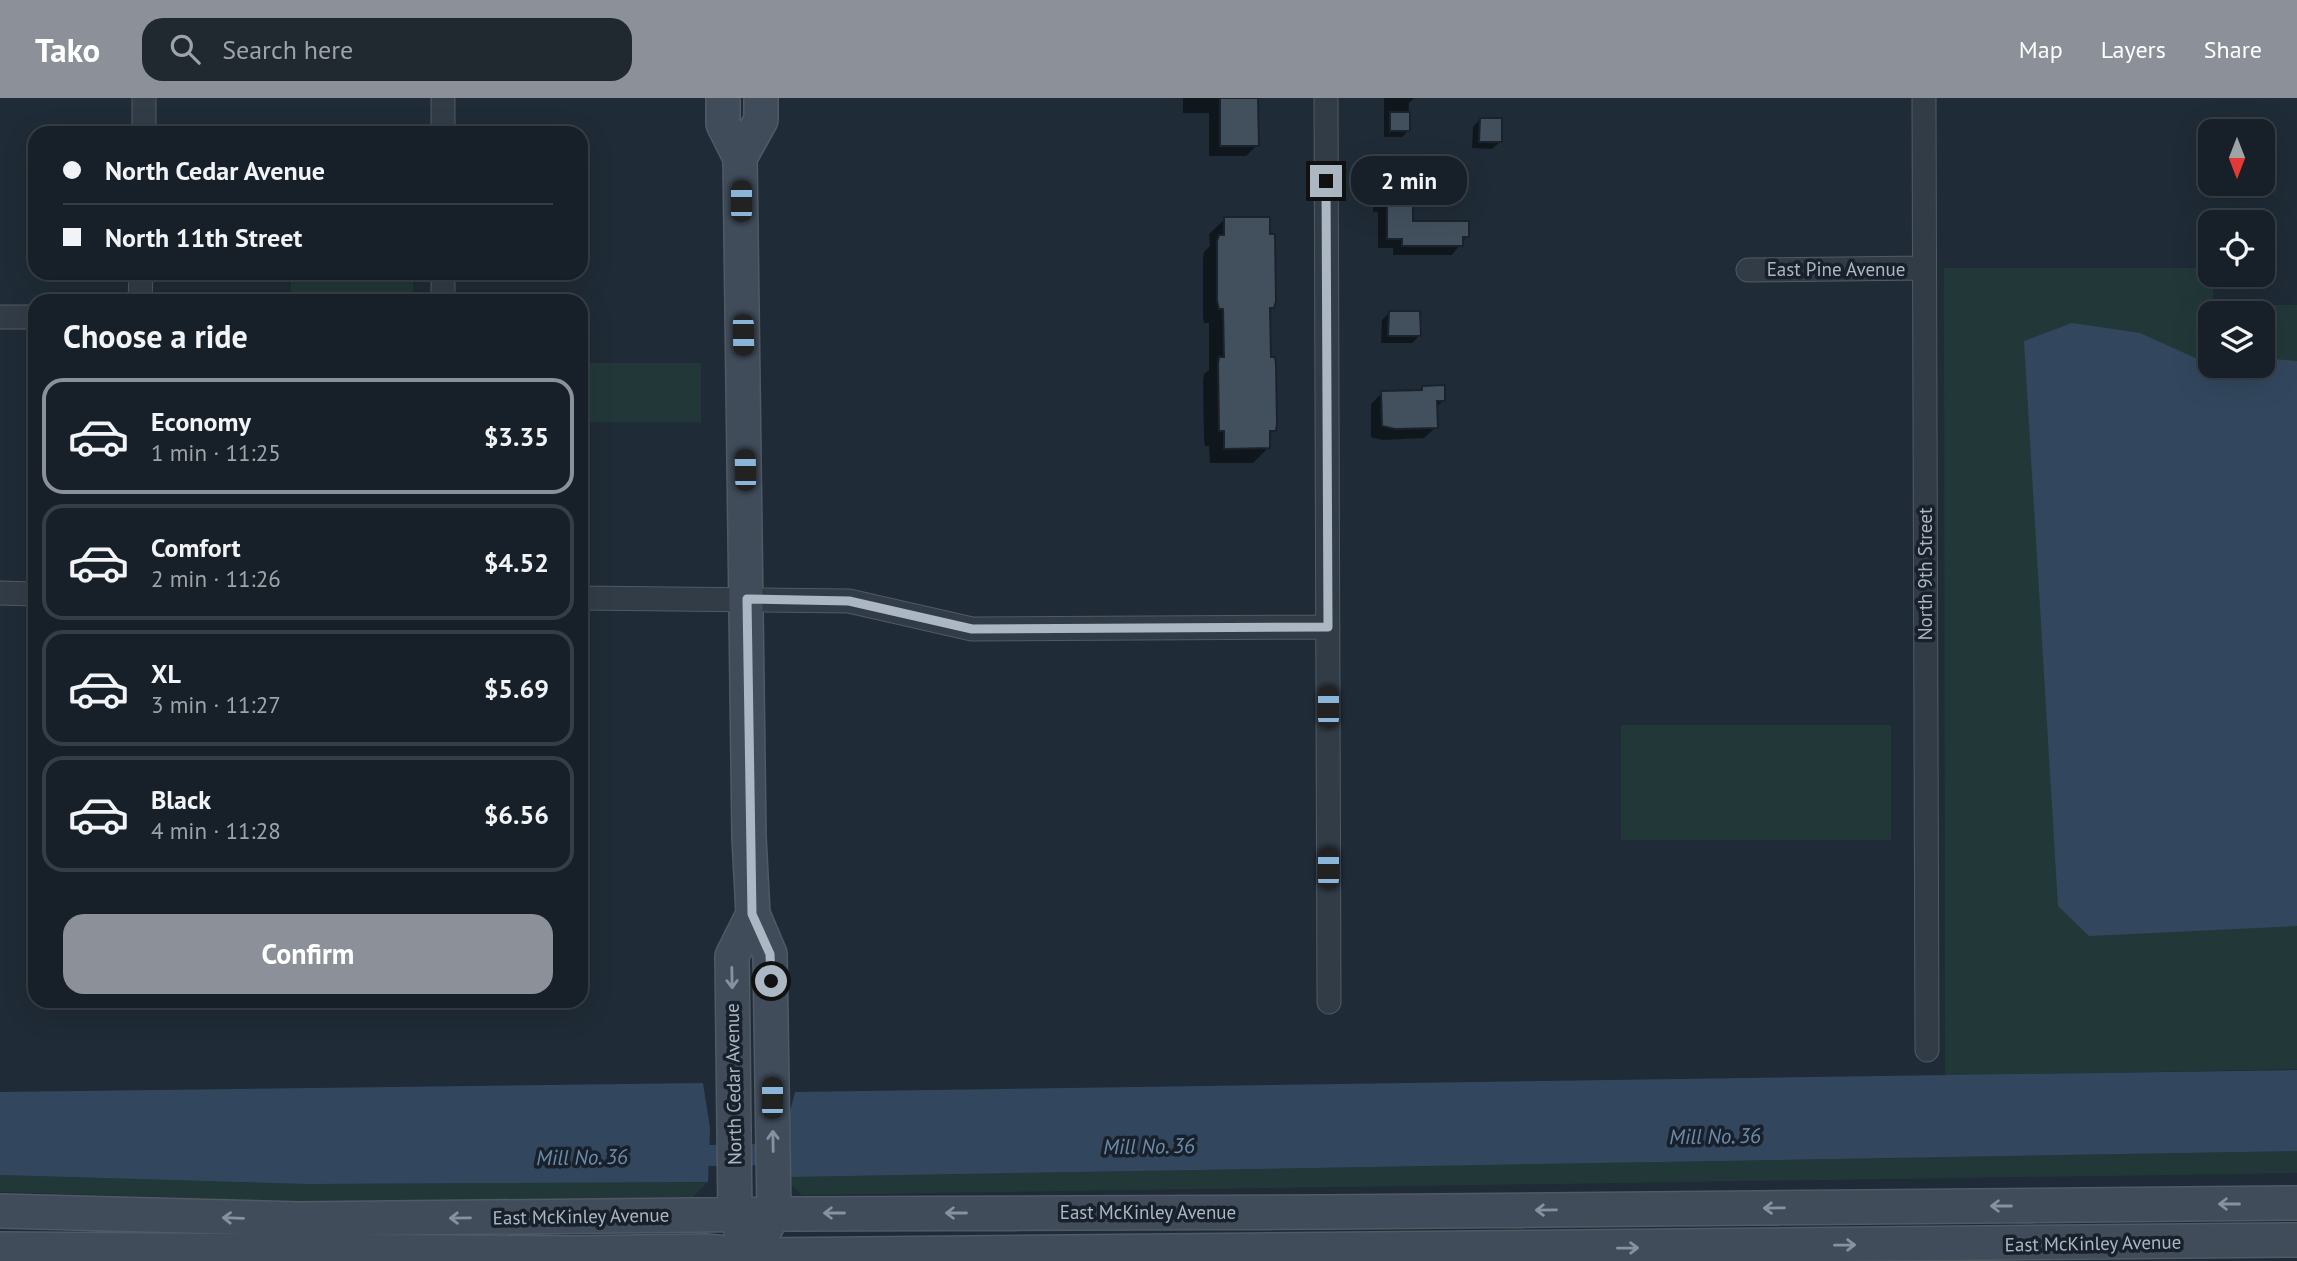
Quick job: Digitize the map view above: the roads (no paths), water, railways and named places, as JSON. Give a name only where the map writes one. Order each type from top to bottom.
[{"type":"main road","name":"North Cedar Avenue","points":[[723,98],[723,124],[740,158]]},
{"type":"main road","name":"North Cedar Avenue","points":[[751,1258],[773,1199],[772,1098],[770,954],[752,914],[740,158],[763,105]]},
{"type":"main road","name":"North Cedar Avenue","points":[[751,1258],[735,1200],[732,956],[752,914]]},
{"type":"main road","name":"East McKinley Avenue","points":[[0,1211],[300,1219],[773,1199],[1327,1212],[2297,1203]]},
{"type":"main road","points":[[1157,1252],[1168,1237],[1183,1233],[1252,1231],[1327,1212]]},
{"type":"main road","name":"East McKinley Avenue","points":[[0,1249],[304,1256],[705,1251],[751,1258],[1061,1257],[1157,1252],[1906,1253],[2297,1240]]},
{"type":"street","points":[[144,98],[144,126]]},
{"type":"street","points":[[443,98],[443,126]]},
{"type":"street","points":[[1326,98],[1329,1002]]},
{"type":"street","name":"North 9th Street","points":[[1924,98],[1927,1051]]},
{"type":"street","name":"East Pine Avenue","points":[[1748,270],[1924,268]]},
{"type":"street","points":[[0,317],[28,317]]},
{"type":"street","points":[[0,593],[28,594]]},
{"type":"street","points":[[588,597],[849,601],[972,629],[1328,627]]},
{"type":"street","points":[[1905,1206],[1906,1253]]},
{"type":"water","points":[[2072,323],[2140,333],[2198,359],[2198,378],[2275,378],[2275,359],[2297,361],[2297,926],[2089,936],[2058,906],[2024,341]]},
{"type":"water","points":[[2297,1070],[2297,1151],[790,1177],[786,1127],[795,1092]]},
{"type":"water","points":[[703,1083],[710,1128],[708,1182],[307,1184],[0,1175],[0,1092]]},
{"type":"waterway","name":"Mill No. 36","points":[[681,1156],[785,1154]]}]
